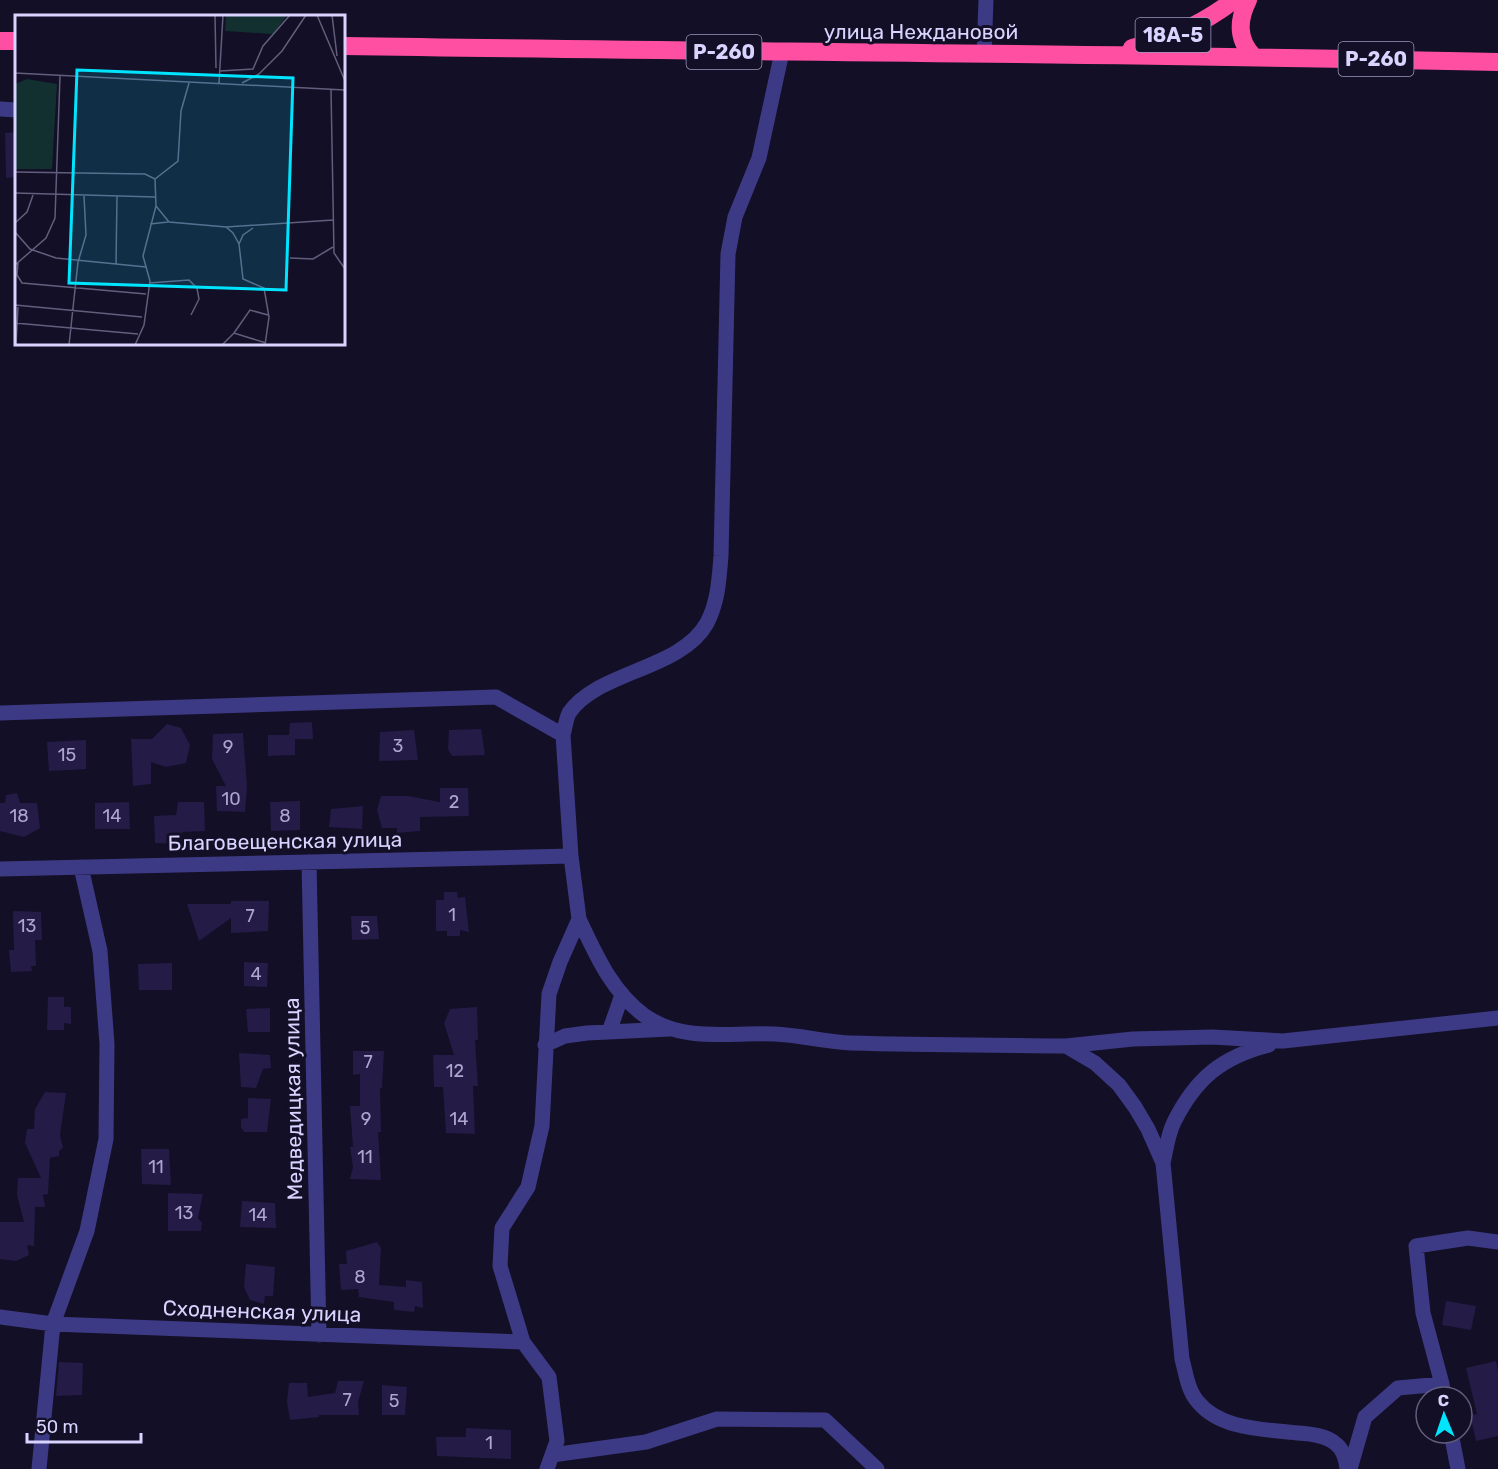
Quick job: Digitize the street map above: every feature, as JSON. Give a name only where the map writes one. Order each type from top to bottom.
[{"type":"highway","name":"18А-5","points":[[1104,54],[1146,45],[1183,32],[1234,0]]},
{"type":"highway","points":[[1248,0],[1242,12],[1241,31],[1246,48],[1253,56]]},
{"type":"highway","name":"улица Неждановой","points":[[345,46],[1253,56],[1498,62]]},
{"type":"street","points":[[984,54],[986,0]]},
{"type":"street","points":[[670,1029],[646,1016],[622,995],[603,968],[579,919],[571,856],[563,735],[569,714],[587,695],[666,658],[688,644],[706,625],[717,599],[722,523],[728,254],[735,218],[759,158],[782,52]]},
{"type":"street","points":[[0,109],[15,110]]},
{"type":"street","points":[[0,713],[496,697],[563,735]]},
{"type":"street","name":"Благовещенская улица","points":[[0,869],[571,856]]},
{"type":"street","name":"Медведицкая улица","points":[[309,862],[319,1335]]},
{"type":"street","points":[[39,1469],[53,1324],[87,1231],[106,1139],[107,1044],[100,951],[81,867]]},
{"type":"street","points":[[550,1462],[557,1441],[549,1377],[523,1342],[500,1266],[502,1228],[528,1187],[542,1126],[549,994],[579,919]]},
{"type":"street","points":[[609,1032],[622,995]]},
{"type":"street","points":[[1163,1163],[1173,1124],[1191,1095],[1214,1068],[1245,1051],[1283,1041],[1498,1018]]},
{"type":"street","points":[[545,1045],[566,1036],[670,1029],[692,1034],[775,1034],[849,1043],[1066,1046],[1133,1039],[1212,1037],[1283,1041]]},
{"type":"street","points":[[1066,1046],[1095,1063],[1119,1085],[1148,1129],[1163,1163],[1182,1359],[1189,1388],[1198,1402],[1214,1415],[1241,1426],[1324,1437],[1338,1445],[1349,1469]]},
{"type":"street","points":[[1442,1385],[1423,1313],[1416,1246],[1468,1238],[1498,1242]]},
{"type":"street","name":"Сходненская улица","points":[[0,1317],[53,1324],[523,1342]]},
{"type":"street","points":[[1349,1469],[1365,1417],[1398,1388],[1414,1389]]},
{"type":"street","points":[[550,1462],[646,1442],[717,1419],[825,1420],[877,1469]]},
{"type":"street","points":[[1453,1445],[1458,1469]]},
{"type":"building","points":[[15,132],[15,177],[6,178],[5,133]]},
{"type":"building","points":[[312,722],[313,739],[295,739],[295,755],[268,756],[268,735],[289,735],[290,723]]},
{"type":"building","points":[[167,724],[181,728],[190,745],[186,763],[166,767],[151,762],[151,784],[133,786],[131,739],[152,739]]},
{"type":"building","points":[[481,729],[485,755],[452,756],[448,749],[449,730]]},
{"type":"building","points":[[414,730],[418,760],[379,761],[380,732]]},
{"type":"building","points":[[243,733],[247,786],[245,812],[217,811],[216,786],[226,786],[212,759],[213,734]]},
{"type":"building","points":[[86,740],[86,769],[49,771],[47,742]]},
{"type":"building","points":[[440,788],[468,788],[469,816],[420,817],[420,831],[397,833],[397,828],[382,828],[377,810],[381,796],[408,796],[440,802]]},
{"type":"building","points":[[17,793],[20,803],[37,803],[40,828],[24,837],[0,831],[0,803],[5,803],[6,795]]},
{"type":"building","points":[[300,801],[300,830],[271,831],[270,802]]},
{"type":"building","points":[[129,802],[130,829],[95,829],[95,803]]},
{"type":"building","points":[[178,802],[204,802],[205,831],[182,832],[182,844],[155,843],[154,816],[176,815]]},
{"type":"building","points":[[363,806],[362,829],[329,827],[331,809]]},
{"type":"building","points":[[444,892],[457,892],[458,898],[465,897],[469,932],[460,930],[460,936],[447,936],[447,931],[436,931],[436,900],[444,900]]},
{"type":"building","points":[[231,901],[269,901],[268,931],[231,933],[231,918],[199,941],[187,904],[231,904]]},
{"type":"building","points":[[13,911],[41,912],[42,940],[35,940],[36,966],[31,966],[32,971],[11,972],[9,950],[14,950]]},
{"type":"building","points":[[351,916],[377,916],[379,939],[352,940]]},
{"type":"building","points":[[244,962],[268,963],[267,987],[244,986]]},
{"type":"building","points":[[172,963],[172,990],[139,990],[138,964]]},
{"type":"building","points":[[48,997],[64,997],[64,1007],[71,1007],[71,1024],[64,1023],[64,1030],[47,1030]]},
{"type":"building","points":[[477,1007],[478,1040],[475,1040],[478,1086],[473,1086],[475,1134],[446,1133],[443,1087],[434,1087],[433,1055],[454,1055],[444,1023],[450,1009]]},
{"type":"building","points":[[270,1008],[270,1032],[248,1032],[246,1009]]},
{"type":"building","points":[[353,1051],[384,1051],[382,1088],[380,1088],[381,1132],[378,1132],[381,1180],[350,1179],[353,1167],[350,1147],[353,1147],[350,1106],[360,1106],[360,1074],[353,1075]]},
{"type":"building","points":[[239,1053],[270,1055],[271,1068],[263,1069],[256,1088],[241,1087]]},
{"type":"building","points":[[45,1092],[66,1093],[60,1135],[63,1148],[59,1151],[59,1156],[50,1158],[48,1194],[43,1195],[45,1207],[35,1207],[34,1246],[27,1245],[29,1255],[16,1261],[0,1259],[0,1222],[24,1222],[17,1195],[18,1178],[41,1178],[25,1143],[27,1129],[34,1129],[35,1109]]},
{"type":"building","points":[[248,1098],[271,1099],[267,1132],[244,1132],[241,1127],[241,1119],[248,1118]]},
{"type":"building","points":[[141,1149],[169,1149],[171,1185],[142,1184]]},
{"type":"building","points":[[168,1193],[203,1194],[198,1218],[202,1223],[201,1231],[168,1231]]},
{"type":"building","points":[[242,1201],[275,1203],[276,1228],[240,1227]]},
{"type":"building","points":[[377,1242],[381,1248],[379,1285],[406,1287],[406,1280],[422,1282],[423,1308],[415,1306],[414,1312],[394,1310],[394,1302],[359,1297],[358,1289],[341,1290],[339,1264],[347,1264],[346,1251]]},
{"type":"building","points":[[246,1264],[275,1267],[273,1296],[265,1296],[264,1304],[250,1300],[244,1287]]},
{"type":"building","points":[[1446,1301],[1476,1306],[1471,1330],[1442,1325]]},
{"type":"building","points":[[1496,1361],[1498,1436],[1476,1441],[1474,1414],[1477,1414],[1474,1385],[1470,1385],[1466,1368]]},
{"type":"building","points":[[59,1362],[83,1363],[82,1395],[56,1396]]},
{"type":"building","points":[[338,1381],[364,1381],[358,1402],[359,1415],[319,1415],[319,1417],[290,1420],[287,1402],[289,1383],[307,1383],[308,1397],[335,1393]]},
{"type":"building","points":[[382,1385],[407,1387],[405,1415],[382,1415]]},
{"type":"building","points":[[466,1428],[511,1430],[511,1459],[437,1456],[436,1437],[466,1437]]}]
